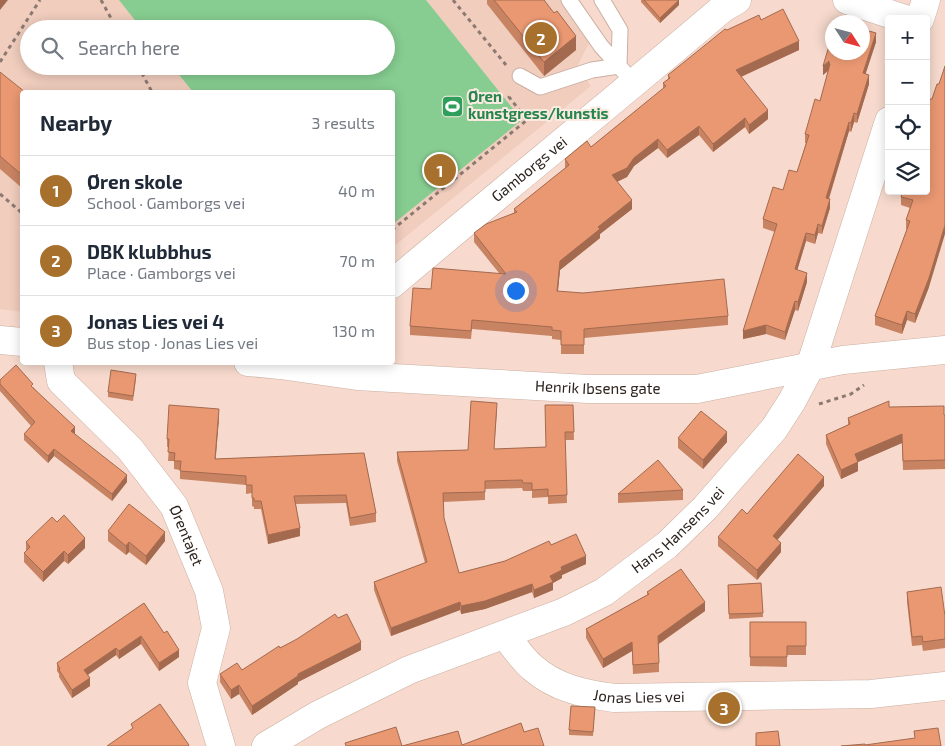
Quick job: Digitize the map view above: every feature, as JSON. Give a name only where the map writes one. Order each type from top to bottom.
[{"type":"street","name":"Gamborgs vei","points":[[395,281],[508,186],[627,75],[737,0]]},
{"type":"street","points":[[847,0],[893,15]]},
{"type":"street","points":[[921,15],[926,0]]},
{"type":"street","name":"Hans Hansens vei","points":[[266,746],[318,715],[409,670],[564,612],[604,592],[667,545],[704,508],[774,429],[792,401],[810,367],[885,133]]},
{"type":"street","points":[[0,340],[20,342]]},
{"type":"street","name":"Henrik Ibsens gate","points":[[300,365],[318,366],[357,376],[525,386],[641,390],[697,389],[843,360],[945,350]]},
{"type":"street","name":"Ørentajet","points":[[58,365],[61,382],[130,449],[174,506],[209,591],[216,628],[202,683],[221,746]]},
{"type":"street","name":"Jonas Lies vei","points":[[505,635],[532,667],[554,683],[588,695],[614,698],[872,694],[945,686]]},
{"type":"lane","points":[[569,0],[602,46],[627,75]]},
{"type":"lane","points":[[602,0],[620,30],[627,75]]},
{"type":"lane","points":[[520,76],[540,87],[592,70],[627,75]]},
{"type":"path","points":[[27,20],[40,0]]},
{"type":"path","points":[[101,0],[112,20]]},
{"type":"path","points":[[395,228],[527,120],[509,97],[520,76],[504,64],[452,0]]},
{"type":"path","points":[[0,62],[20,31]]},
{"type":"path","points":[[143,75],[151,90]]},
{"type":"path","points":[[0,194],[20,211]]},
{"type":"path","points":[[817,405],[851,394],[866,384]]},
{"type":"shaded area","points":[[0,0],[579,0],[594,33],[577,67],[591,86],[395,245],[395,90],[20,90],[20,312],[0,309]]},
{"type":"green space","name":"Øren kunstgress/kunstis","points":[[119,0],[426,0],[522,120],[395,222],[395,90],[191,90],[179,75],[395,75],[395,20],[135,20]]},
{"type":"building","points":[[494,0],[544,0],[554,13],[557,11],[576,36],[544,62]]},
{"type":"building","points":[[644,0],[679,0],[660,18]]},
{"type":"building","points":[[783,9],[799,41],[736,70],[768,110],[749,125],[745,118],[713,144],[699,126],[667,150],[658,139],[634,158],[627,168],[612,175],[632,200],[560,261],[557,291],[583,293],[724,279],[728,316],[584,329],[584,345],[561,345],[561,331],[552,330],[552,327],[472,320],[471,331],[410,326],[413,288],[431,289],[433,268],[506,274],[474,233],[486,224],[517,212],[514,209],[569,165],[565,159],[587,141],[591,147],[666,86],[663,83],[670,78],[668,75],[725,29],[727,30],[759,15],[761,20]]},
{"type":"building","points":[[870,31],[876,33],[870,51]]},
{"type":"building","points":[[825,59],[867,60],[863,73],[869,75],[857,114],[854,113],[851,123],[849,122],[826,198],[830,199],[822,226],[818,224],[815,235],[806,233],[795,269],[807,273],[798,302],[795,301],[785,332],[766,325],[743,331],[777,224],[763,219],[773,187],[783,190],[789,170],[797,172],[809,135],[805,134],[815,99],[820,101],[830,64],[829,61],[823,66]]},
{"type":"building","points":[[945,66],[945,225],[929,278],[915,314],[907,311],[902,325],[875,316],[910,221],[906,220],[913,200],[901,197],[902,195],[930,195],[930,99],[932,99],[937,84],[939,84]]},
{"type":"building","points":[[0,72],[22,90],[20,90],[20,173],[0,156]]},
{"type":"building","points":[[16,365],[33,384],[31,386],[75,427],[71,431],[127,475],[112,494],[54,449],[48,456],[24,434],[35,422],[0,384],[0,380]]},
{"type":"building","points":[[111,370],[136,374],[133,396],[108,392]]},
{"type":"building","points":[[471,401],[497,403],[494,449],[546,447],[545,405],[573,405],[574,432],[565,432],[567,495],[548,496],[548,489],[532,490],[532,483],[523,483],[522,480],[485,481],[485,492],[443,493],[444,518],[459,573],[505,561],[549,541],[551,545],[576,534],[586,556],[561,567],[562,570],[550,576],[553,582],[534,590],[532,584],[485,601],[461,606],[460,602],[391,628],[374,582],[427,562],[397,452],[468,450]]},
{"type":"building","points":[[889,401],[889,407],[944,406],[945,460],[903,461],[902,434],[855,454],[858,462],[841,470],[826,435],[850,424],[848,418]]},
{"type":"building","points":[[169,405],[219,409],[215,459],[364,453],[376,513],[350,518],[346,495],[294,496],[300,528],[268,535],[261,501],[254,501],[254,498],[252,498],[252,485],[246,485],[246,476],[180,471],[181,461],[174,461],[175,453],[168,452]]},
{"type":"building","points":[[701,411],[727,432],[703,460],[678,438]]},
{"type":"building","points":[[798,454],[824,477],[773,536],[781,543],[757,570],[718,537],[742,509],[747,514]]},
{"type":"building","points":[[658,460],[683,490],[618,494]]},
{"type":"building","points":[[129,504],[165,532],[146,556],[129,542],[126,546],[108,531]]},
{"type":"building","points":[[64,515],[85,538],[68,555],[64,551],[43,572],[24,553],[30,547],[26,542],[52,517],[57,522]]},
{"type":"building","points":[[681,569],[705,602],[658,636],[659,663],[633,665],[632,642],[603,659],[586,629],[649,594],[647,592]]},
{"type":"building","points":[[761,583],[763,613],[729,614],[728,585]]},
{"type":"building","points":[[941,587],[945,616],[945,639],[923,642],[922,636],[912,637],[907,592]]},
{"type":"building","points":[[144,603],[164,633],[167,631],[179,650],[159,663],[141,636],[119,651],[116,648],[84,670],[90,678],[72,690],[59,670],[57,663]]},
{"type":"building","points":[[335,614],[338,618],[347,614],[361,642],[298,674],[298,676],[252,706],[239,685],[231,690],[220,674],[237,663],[242,670],[279,646],[280,648],[297,639]]},
{"type":"building","points":[[750,622],[806,622],[806,646],[787,646],[787,657],[750,657]]},
{"type":"building","points":[[160,704],[188,746],[107,746],[133,728],[131,724]]},
{"type":"building","points":[[571,706],[595,707],[593,732],[569,730]]},
{"type":"building","points":[[521,723],[524,732],[538,728],[544,746],[402,746],[458,731],[462,745]]},
{"type":"building","points":[[396,727],[402,746],[346,746],[345,743]]},
{"type":"building","points":[[938,728],[941,746],[841,746],[865,745],[915,738],[914,731]]},
{"type":"building","points":[[778,731],[780,746],[756,746],[756,733]]},
{"type":"place","name":"DBK klubbhus","points":[[541,38]]},
{"type":"place","name":"Øren kunstgress/kunstis","points":[[452,106]]},
{"type":"place","name":"Øren skole","points":[[440,170]]},
{"type":"place","name":"Jonas Lies vei 4","points":[[724,708]]}]
